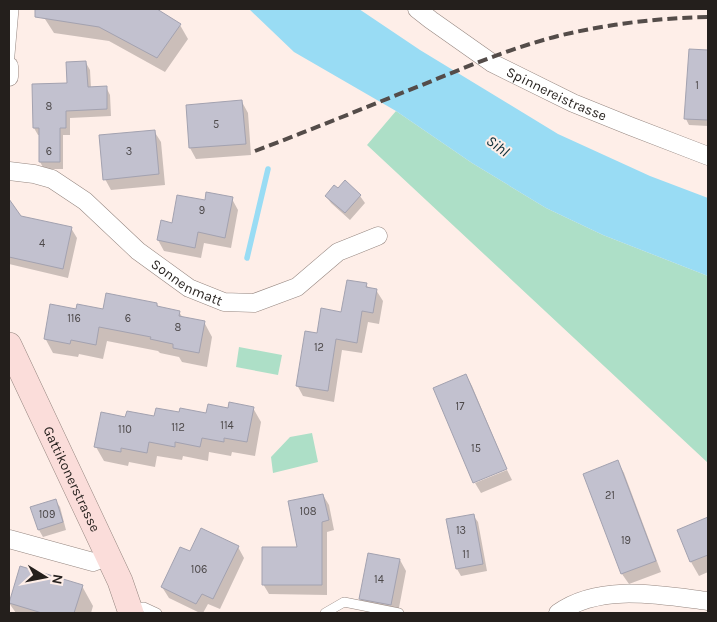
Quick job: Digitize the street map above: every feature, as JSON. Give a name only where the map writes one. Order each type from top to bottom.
[{"type":"main road","name":"Gattikonerstrasse","points":[[9,345],[109,556],[131,611]]},
{"type":"street","name":"Spinnereistrasse","points":[[417,9],[492,64],[573,103],[708,156]]},
{"type":"street","points":[[9,66],[9,77]]},
{"type":"street","name":"Sonnenmatt","points":[[9,171],[34,174],[52,179],[86,201],[138,250],[189,288],[224,302],[254,303],[297,287],[338,252],[378,236]]},
{"type":"street","points":[[9,539],[94,562],[109,556]]},
{"type":"street","points":[[558,613],[573,604],[589,598],[616,594],[664,595],[708,600]]},
{"type":"lane","points":[[9,66],[14,9]]},
{"type":"lane","points":[[325,613],[344,602],[399,613]]},
{"type":"lane","points":[[131,611],[144,607],[157,613]]},
{"type":"green space","points":[[396,111],[472,163],[546,208],[603,235],[708,276],[708,463],[367,145]]},
{"type":"green space","points":[[239,347],[282,355],[278,375],[236,367]]},
{"type":"green space","points":[[312,433],[318,462],[273,473],[271,457],[290,437]]},
{"type":"water","name":"Sihl","points":[[249,9],[359,9],[420,50],[558,134],[650,176],[708,198],[708,276],[603,235],[546,208],[472,163],[396,111],[294,52]]},
{"type":"building","points":[[35,9],[157,9],[181,24],[157,58],[99,27],[35,17]]},
{"type":"building","points":[[689,49],[708,50],[708,120],[684,119]]},
{"type":"building","points":[[86,61],[88,87],[107,86],[107,109],[66,111],[66,128],[60,128],[60,162],[39,162],[39,128],[33,128],[32,84],[67,83],[66,62]]},
{"type":"building","points":[[242,100],[246,144],[189,148],[186,105]]},
{"type":"building","points":[[155,130],[159,174],[103,180],[99,135]]},
{"type":"building","points":[[345,180],[361,195],[345,213],[325,196],[334,185],[338,188]]},
{"type":"building","points":[[206,192],[233,197],[225,238],[198,232],[195,248],[157,240],[161,220],[172,223],[177,195],[205,200]]},
{"type":"building","points":[[9,199],[21,216],[72,227],[63,269],[9,257]]},
{"type":"building","points":[[347,280],[367,283],[366,287],[377,289],[373,313],[362,311],[357,343],[336,339],[328,391],[296,386],[305,331],[317,333],[321,308],[341,312]]},
{"type":"building","points":[[106,293],[157,303],[157,306],[180,311],[179,316],[205,321],[199,353],[173,348],[173,344],[150,339],[151,337],[99,327],[96,345],[71,340],[70,344],[44,339],[50,304],[76,309],[77,304],[103,309]]},
{"type":"building","points":[[466,374],[507,469],[473,483],[433,388]]},
{"type":"building","points":[[229,402],[254,407],[247,442],[224,438],[224,442],[202,438],[200,447],[175,442],[175,447],[149,442],[147,453],[121,448],[121,452],[94,447],[101,412],[125,417],[127,411],[154,416],[156,408],[179,412],[180,408],[206,413],[208,404],[228,408]]},
{"type":"building","points":[[618,460],[656,561],[621,574],[583,474]]},
{"type":"building","points":[[323,494],[329,520],[322,522],[322,585],[262,585],[262,547],[297,547],[288,501]]},
{"type":"building","points":[[56,499],[63,522],[38,530],[30,507]]},
{"type":"building","points":[[474,514],[483,564],[456,569],[446,519]]},
{"type":"building","points":[[708,517],[708,555],[690,562],[677,530]]},
{"type":"building","points":[[201,528],[239,546],[213,599],[202,594],[196,604],[161,587],[180,547],[190,551]]},
{"type":"building","points":[[368,553],[400,559],[391,605],[359,599]]},
{"type":"building","points":[[20,566],[83,585],[74,613],[42,613],[9,603]]},
{"type":"waterway","points":[[247,258],[268,169]]},
{"type":"railway","points":[[255,151],[472,65],[540,41],[614,25],[651,20],[708,17]]}]
